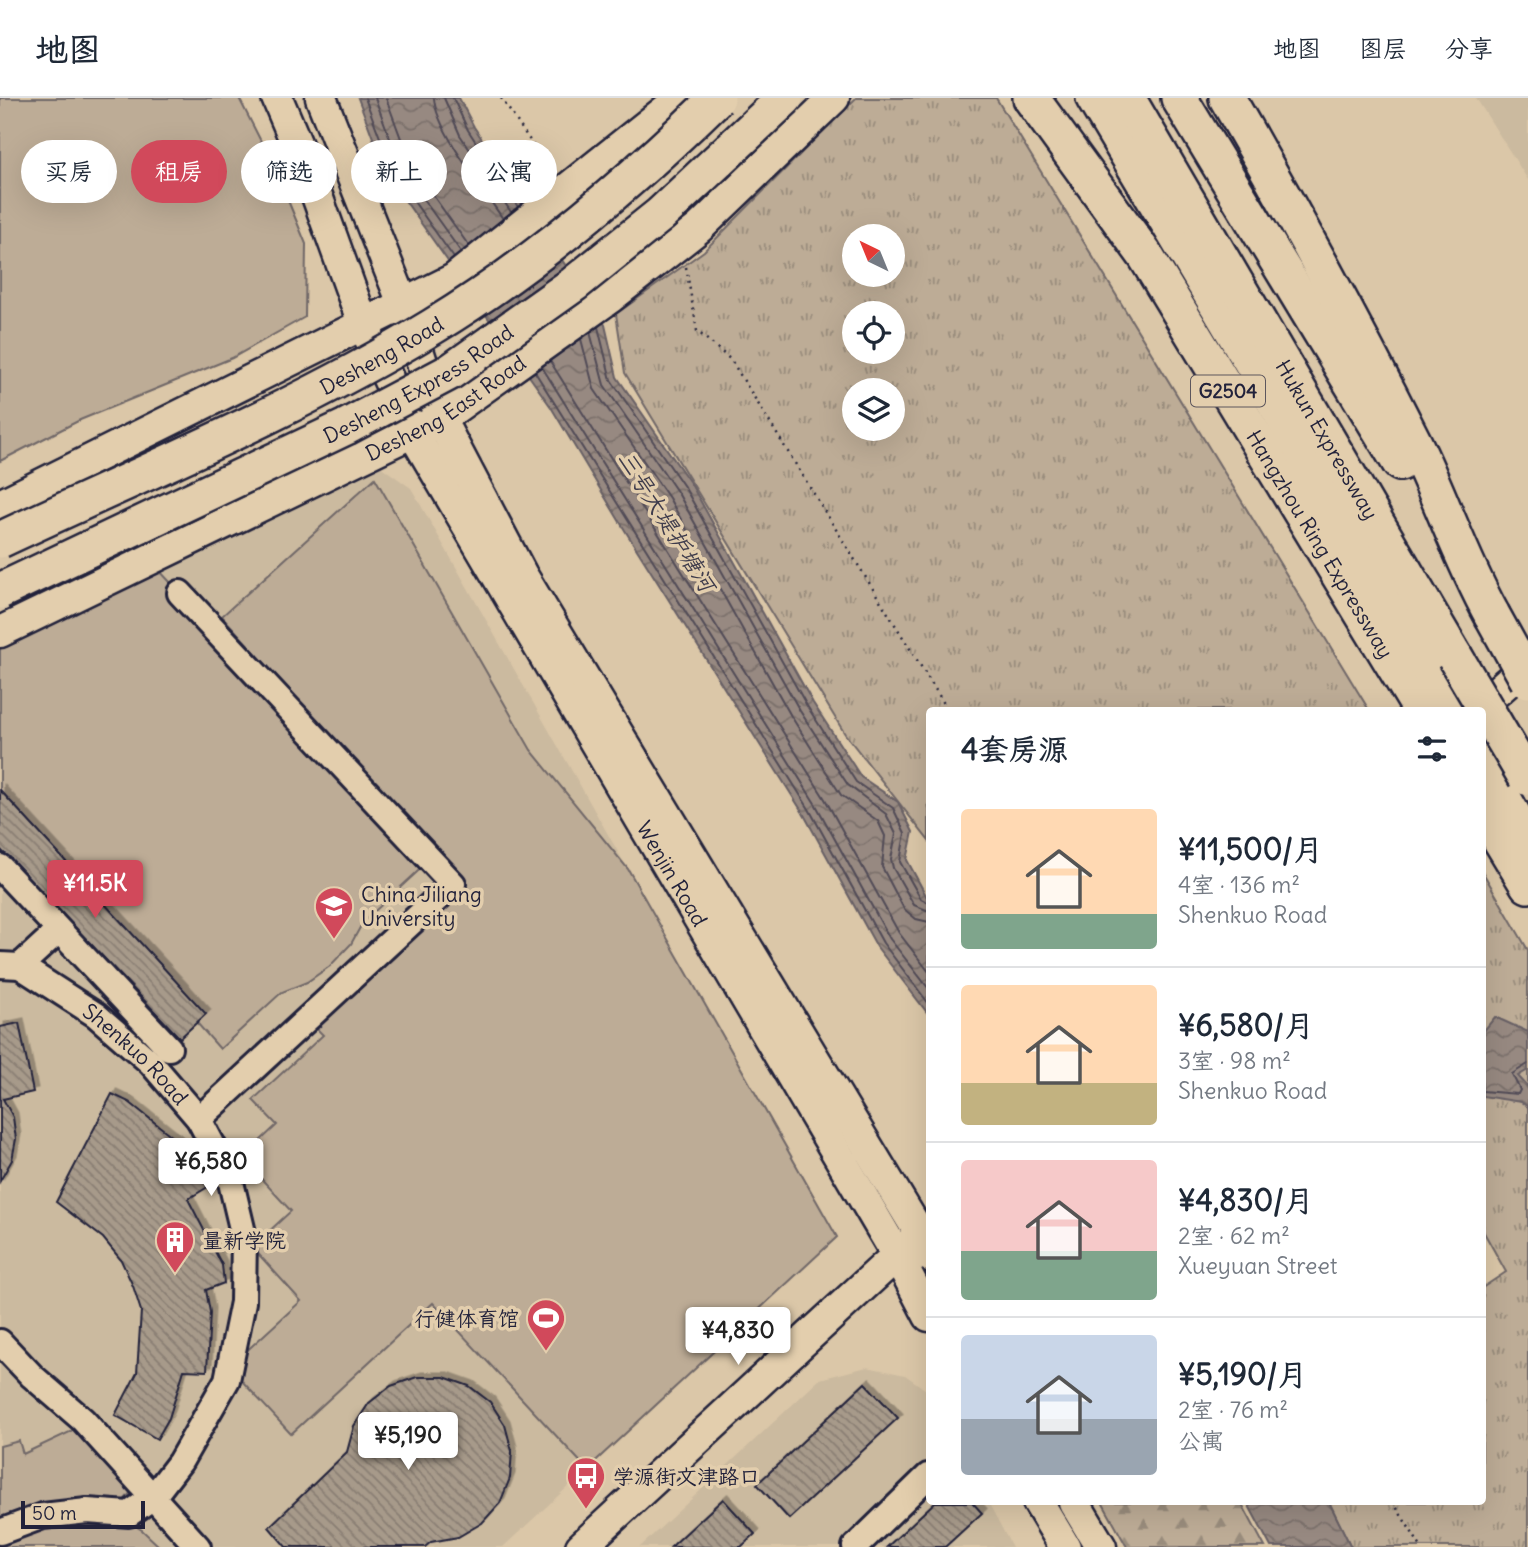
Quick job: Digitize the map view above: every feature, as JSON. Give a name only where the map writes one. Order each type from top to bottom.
[{"type":"highway","name":"Desheng Road","points":[[0,540],[324,387],[434,326],[491,289],[586,216],[717,98]]},
{"type":"highway","name":"Desheng Express Road","points":[[0,591],[346,427],[450,372],[574,284],[660,215],[786,98]]},
{"type":"highway","name":"Hangzhou Ring Expressway","points":[[1031,98],[1145,255],[1430,684]]},
{"type":"highway","name":"Hukun Expressway","points":[[1094,98],[1251,361],[1430,684],[1445,707]]},
{"type":"highway","name":"Hukun Expressway","points":[[1127,98],[1430,684],[1449,707]]},
{"type":"highway","points":[[1179,98],[1485,602],[1528,680]]},
{"type":"highway","points":[[1227,98],[1275,180],[1415,447],[1485,602]]},
{"type":"highway","name":"Hukun Expressway","points":[[1486,768],[1505,796]]},
{"type":"highway","name":"Hukun Expressway","points":[[1486,768],[1505,796],[1528,841]]},
{"type":"highway","points":[[1505,796],[1528,885]]},
{"type":"main road","name":"Wenjin Road","points":[[277,98],[308,171],[364,326],[413,433],[926,1311]]},
{"type":"main road","name":"Wenjin Road","points":[[320,98],[404,306],[440,419],[522,575],[926,1241]]},
{"type":"main road","points":[[557,182],[681,98]]},
{"type":"main road","name":"Desheng East Road","points":[[0,632],[440,419],[611,297],[681,242],[834,98]]},
{"type":"main road","points":[[0,505],[454,279],[534,203]]},
{"type":"main road","points":[[1479,707],[1528,664]]},
{"type":"main road","points":[[1486,727],[1528,688]]},
{"type":"main road","points":[[581,1547],[926,1244]]},
{"type":"main road","points":[[603,1547],[901,1266]]},
{"type":"main road","points":[[1040,1505],[1065,1547]]},
{"type":"main road","points":[[1076,1505],[1101,1547]]},
{"type":"street","points":[[180,593],[453,884],[199,1119]]},
{"type":"street","points":[[0,867],[169,1048]]},
{"type":"street","points":[[10,966],[58,931]]},
{"type":"street","name":"Shenkuo Road","points":[[10,966],[96,1015],[151,1063],[199,1119],[230,1178],[244,1237],[243,1302],[227,1380],[180,1462],[153,1497]]},
{"type":"street","points":[[0,1342],[32,1376],[83,1420],[198,1547]]},
{"type":"street","points":[[855,1547],[926,1478]]},
{"type":"street","points":[[0,1532],[43,1516],[87,1511],[129,1514],[153,1497]]},
{"type":"path","points":[[501,98],[527,140]]},
{"type":"path","points":[[681,242],[697,331],[731,360],[946,707]]},
{"type":"path","points":[[1395,1505],[1421,1547]]},
{"type":"shaded area","points":[[1476,98],[1528,98],[1528,180]]},
{"type":"shaded area","name":"China Jiliang University","points":[[380,466],[411,488],[837,1237],[503,1547],[0,1547],[0,643]]},
{"type":"shaded area","points":[[867,1367],[905,1375],[926,1390],[926,1505],[990,1505],[1012,1547],[640,1547],[820,1379]]},
{"type":"green space","points":[[0,98],[239,98],[260,140],[241,140],[241,203],[289,203],[306,244],[305,317],[232,358],[80,420],[0,461]]},
{"type":"green space","points":[[856,98],[996,98],[1367,707],[926,707],[926,837],[845,734],[625,373],[616,314],[704,251]]},
{"type":"green space","points":[[375,478],[531,750],[628,869],[837,1237],[587,1469],[433,1303],[291,1434],[229,1367],[301,1301],[252,1247],[291,1211],[242,1158],[277,1125],[253,1100],[323,1035],[307,1019],[453,884],[430,845],[222,616]]},
{"type":"green space","points":[[158,569],[429,861],[363,922],[351,944],[330,966],[307,982],[282,992],[220,1049],[197,1023],[205,1014],[0,790],[0,643]]},
{"type":"green space","points":[[1486,878],[1528,950],[1528,1547],[1351,1547],[1330,1505],[1486,1505],[1486,1285],[1506,1272],[1486,1236]]},
{"type":"green space","points":[[83,1420],[139,1483],[113,1513],[142,1530],[160,1547],[0,1547],[0,1446],[19,1441],[23,1454],[70,1432]]},
{"type":"green space","points":[[1104,1505],[1243,1505],[1265,1547],[1127,1547]]},
{"type":"water","name":"三号大堤护塘河","points":[[358,98],[459,98],[483,140],[461,140],[461,203],[524,203],[605,325],[617,377],[691,484],[813,703],[861,777],[898,802],[913,832],[907,860],[926,895],[926,1011],[877,947],[803,813],[626,532],[551,407],[407,203],[447,203],[447,140],[374,140]]},
{"type":"water","points":[[1495,1017],[1528,1032],[1528,1070],[1518,1076],[1528,1087],[1528,1107],[1521,1102],[1486,1097],[1486,1028]]},
{"type":"water","points":[[1249,1505],[1330,1505],[1351,1547],[1271,1547]]},
{"type":"building","points":[[0,790],[206,1014],[180,1038],[0,849]]},
{"type":"building","points":[[19,1023],[33,1092],[3,1099],[13,1117],[16,1139],[12,1160],[0,1181],[0,1027]]},
{"type":"building","name":"量新学院","points":[[112,1094],[129,1102],[188,1149],[216,1182],[188,1199],[222,1265],[224,1283],[206,1290],[210,1312],[207,1371],[184,1370],[169,1418],[157,1439],[115,1415],[137,1373],[141,1311],[133,1286],[121,1260],[103,1238],[56,1202]]},
{"type":"building","points":[[417,1377],[444,1377],[469,1386],[490,1402],[505,1425],[512,1451],[510,1478],[500,1503],[482,1523],[458,1537],[431,1542],[425,1547],[286,1547],[269,1527],[347,1452],[354,1426],[369,1403],[391,1386]]},
{"type":"building","points":[[865,1383],[898,1418],[789,1519],[757,1484]]},
{"type":"building","points":[[723,1499],[755,1534],[741,1547],[671,1547]]},
{"type":"building","points":[[932,1505],[975,1505],[982,1513],[945,1547],[887,1547]]},
{"type":"place","name":"China Jiliang University","points":[[334,940]]},
{"type":"place","name":"量新学院","points":[[175,1274]]},
{"type":"place","name":"行健体育馆","points":[[546,1352]]},
{"type":"place","name":"学源街文津路口","points":[[586,1510]]}]
